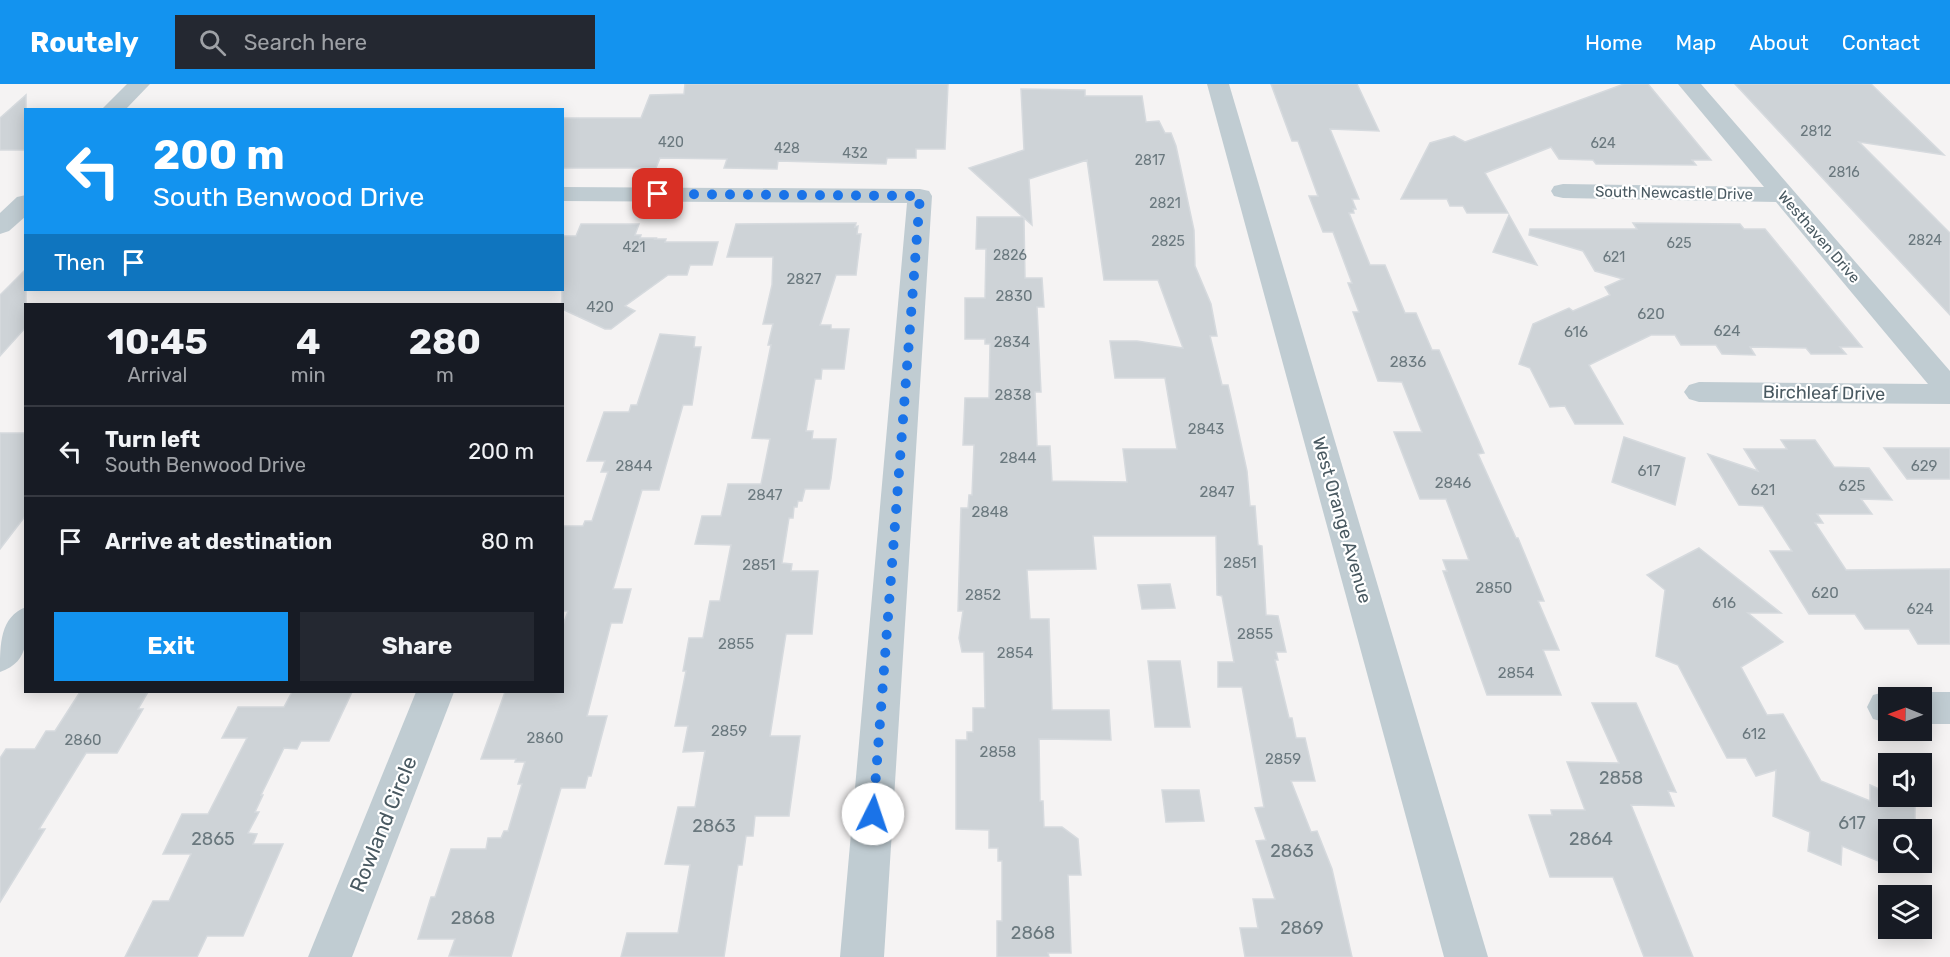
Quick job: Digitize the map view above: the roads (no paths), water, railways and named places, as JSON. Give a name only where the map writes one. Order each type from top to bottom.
[{"type":"street","points":[[114,108],[138,84]]},
{"type":"street","name":"West Orange Avenue","points":[[1218,84],[1466,957]]},
{"type":"street","name":"Westhaven Drive","points":[[1689,84],[1950,390]]},
{"type":"street","name":"South Newcastle Drive","points":[[1563,191],[1784,195]]},
{"type":"street","points":[[564,194],[920,196],[862,957]]},
{"type":"street","points":[[0,226],[24,204]]},
{"type":"street","name":"Birchleaf Drive","points":[[1699,392],[1950,394]]},
{"type":"street","points":[[0,657],[24,624]]},
{"type":"street","name":"Rowland Circle","points":[[330,957],[435,693]]},
{"type":"street","points":[[1932,708],[1950,708]]}]
